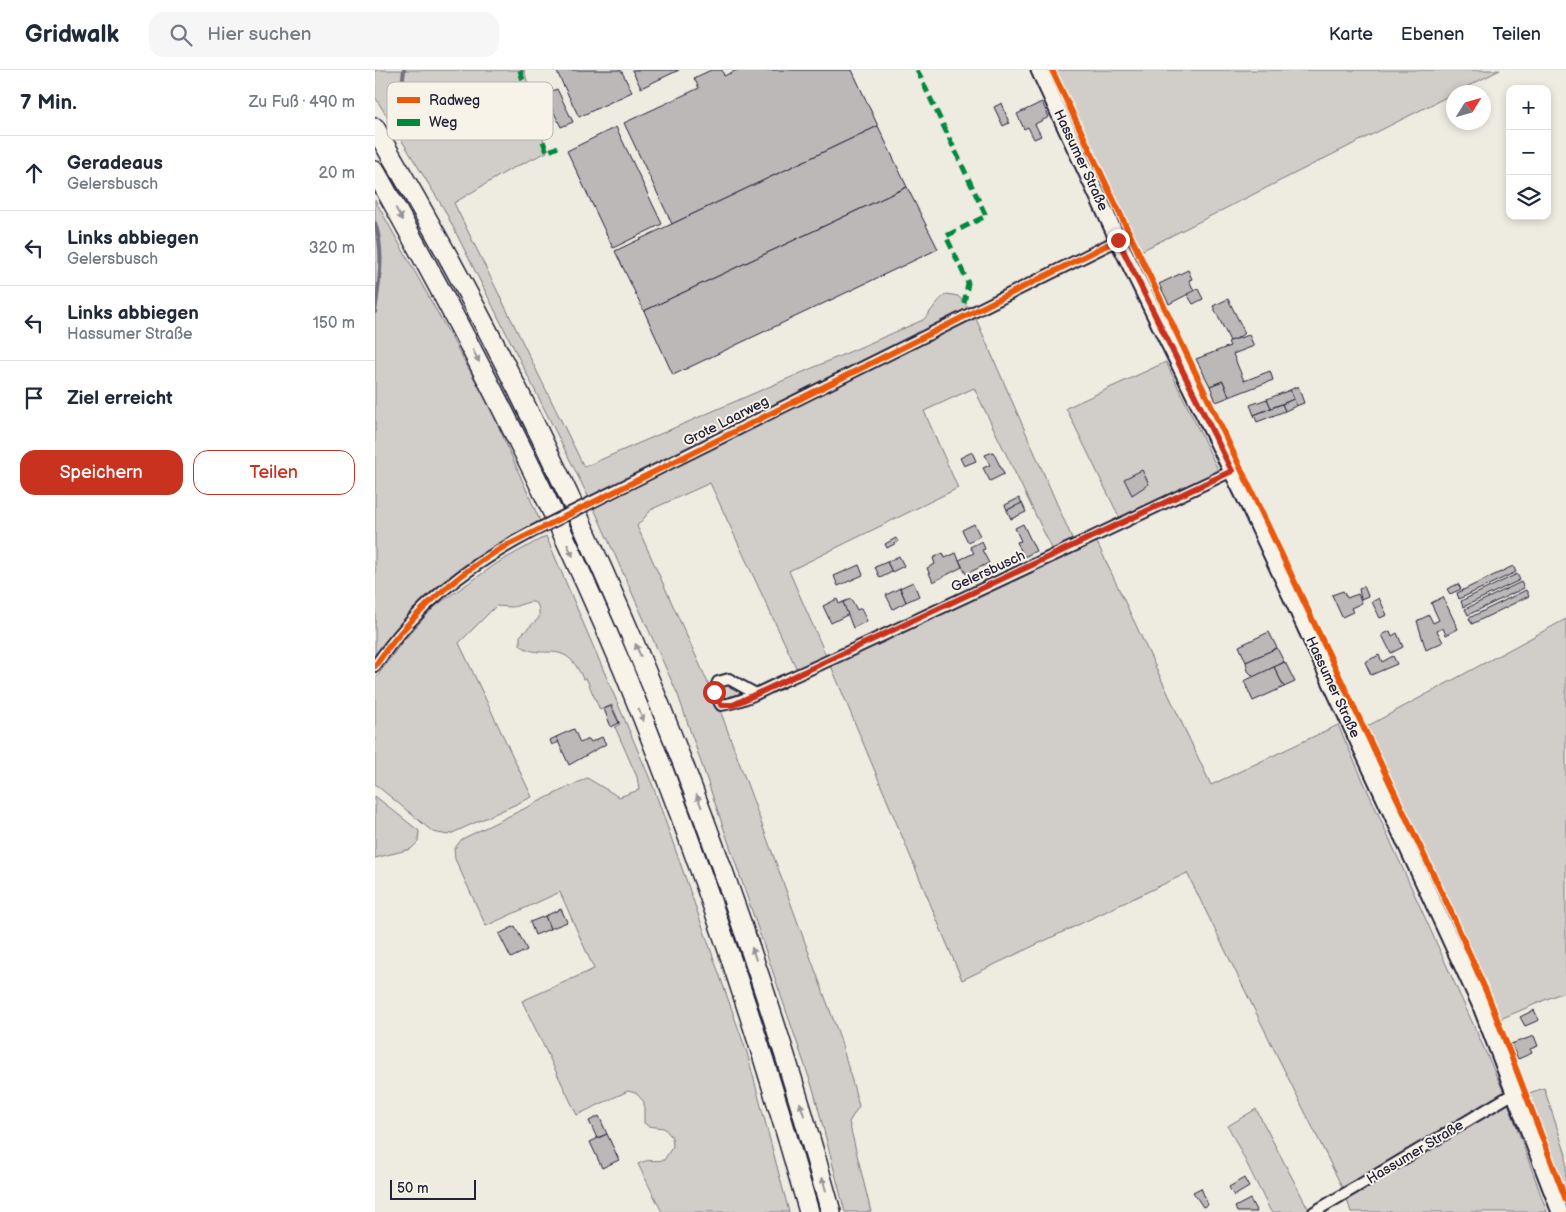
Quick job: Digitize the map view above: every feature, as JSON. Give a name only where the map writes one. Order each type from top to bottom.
[{"type":"highway","points":[[375,128],[441,242],[513,380],[594,549],[655,688],[711,832],[752,949],[781,1039],[831,1212]]},
{"type":"highway","points":[[375,171],[492,386],[572,554],[621,667],[690,841],[731,957],[809,1212]]},
{"type":"street","name":"Hassumer Straße","points":[[1039,70],[1118,240],[1232,471],[1480,1004],[1560,1212]]},
{"type":"street","name":"Grote Laarweg","points":[[375,666],[402,630],[449,583],[469,568],[530,533],[1118,240]]},
{"type":"street","name":"Gelersbusch","points":[[756,694],[1232,471]]},
{"type":"street","name":"Hassumer Straße","points":[[1314,1212],[1515,1092]]},
{"type":"shaded area","points":[[375,70],[524,70],[527,82],[387,82],[387,116],[375,97]]},
{"type":"shaded area","points":[[1052,70],[1500,70],[1470,85],[1446,85],[1446,97],[1141,251]]},
{"type":"shaded area","points":[[401,140],[544,140],[547,152],[509,170],[454,203],[584,467],[923,320],[940,299],[947,294],[958,296],[973,312],[1075,545],[1094,536],[1211,785],[1338,725],[1506,1097],[1547,1212],[1351,1212],[1345,1193],[1187,873],[962,980],[829,661],[799,674],[710,483],[652,509],[637,526],[713,694],[729,679],[750,690],[733,705],[716,699],[840,1038],[859,1106],[849,1122],[871,1212],[845,1212],[814,1092],[678,695],[591,502],[444,209]],"holes":[[[974,388],[1055,555],[828,660],[789,571],[958,488],[924,411]]]},
{"type":"shaded area","points":[[375,200],[490,407],[540,521],[492,547],[448,577],[409,613],[375,657]]},
{"type":"shaded area","points":[[1166,362],[1221,476],[1122,523],[1066,408]]},
{"type":"shaded area","points":[[546,536],[653,786],[747,1053],[789,1212],[662,1212],[638,1164],[664,1160],[673,1146],[672,1137],[664,1128],[648,1126],[644,1123],[644,1102],[636,1093],[628,1091],[577,1115],[522,1001],[594,969],[560,892],[486,926],[455,859],[454,849],[462,839],[587,778],[619,797],[639,790],[637,777],[615,727],[620,724],[612,705],[600,710],[586,678],[583,679],[569,658],[553,652],[529,650],[520,645],[520,636],[539,618],[539,610],[535,603],[531,602],[512,607],[496,606],[459,643],[532,797],[448,835],[433,832],[375,784],[375,679],[403,641],[434,607],[499,562]]},
{"type":"shaded area","points":[[1566,619],[1566,991],[1498,1020],[1451,912],[1364,728]]},
{"type":"shaded area","points":[[375,796],[419,831],[418,842],[411,849],[375,858]]},
{"type":"shaded area","points":[[1544,1088],[1566,1155],[1566,1200],[1526,1094]]},
{"type":"shaded area","points":[[1256,1109],[1310,1212],[1271,1212],[1228,1126]]},
{"type":"building","points":[[556,70],[621,70],[632,92],[579,117]]},
{"type":"building","points":[[632,70],[679,70],[641,88]]},
{"type":"building","points":[[711,70],[722,70],[724,76],[737,70],[852,70],[878,126],[672,224],[624,123],[699,88],[694,78]]},
{"type":"building","points":[[557,89],[573,122],[561,127],[553,110],[553,91]]},
{"type":"building","points":[[1042,102],[1049,117],[1035,124],[1041,136],[1034,139],[1028,127],[1024,129],[1017,114]]},
{"type":"building","points":[[1002,103],[1009,123],[1003,126],[994,107]]},
{"type":"building","points":[[878,126],[907,187],[644,311],[615,251]]},
{"type":"building","points":[[616,127],[662,224],[613,248],[567,151]]},
{"type":"building","points":[[907,187],[938,249],[673,375],[644,311]]},
{"type":"building","points":[[1188,270],[1192,279],[1189,280],[1194,291],[1169,304],[1159,284]]},
{"type":"building","points":[[1198,289],[1203,299],[1193,304],[1187,294]]},
{"type":"building","points":[[1228,299],[1245,333],[1233,341],[1230,341],[1213,306]]},
{"type":"building","points":[[1249,335],[1254,346],[1233,354],[1244,381],[1270,371],[1273,380],[1229,397],[1223,381],[1210,386],[1196,359],[1230,346],[1228,342],[1230,341]]},
{"type":"building","points":[[1223,381],[1229,397],[1216,402],[1210,386]]},
{"type":"building","points":[[1298,386],[1304,403],[1296,406],[1290,390]]},
{"type":"building","points":[[1290,390],[1294,399],[1271,408],[1267,399]]},
{"type":"building","points":[[1267,399],[1271,408],[1254,415],[1250,405]]},
{"type":"building","points":[[1294,399],[1296,406],[1285,411],[1282,404]]},
{"type":"building","points":[[1282,404],[1285,411],[1257,422],[1254,415]]},
{"type":"building","points":[[972,452],[976,461],[964,466],[960,458]]},
{"type":"building","points":[[993,452],[1004,474],[990,481],[983,468],[990,465],[985,455]]},
{"type":"building","points":[[1142,470],[1149,484],[1132,495],[1124,479]]},
{"type":"building","points":[[1019,498],[1022,504],[1007,510],[1005,505]]},
{"type":"building","points":[[1022,503],[1026,512],[1011,519],[1007,510]]},
{"type":"building","points":[[974,524],[980,536],[968,542],[962,530]]},
{"type":"building","points":[[1023,524],[1036,551],[1024,557],[1017,542],[1021,541],[1015,528]]},
{"type":"building","points":[[896,538],[898,542],[887,548],[885,544]]},
{"type":"building","points":[[982,541],[985,549],[982,550],[989,563],[966,574],[959,560],[974,553],[970,547]]},
{"type":"building","points":[[943,553],[945,558],[956,553],[962,567],[933,582],[927,568],[935,564],[933,558]]},
{"type":"building","points":[[899,556],[904,566],[892,572],[887,562]]},
{"type":"building","points":[[887,562],[892,572],[880,578],[875,567]]},
{"type":"building","points":[[859,565],[863,575],[838,586],[834,576]]},
{"type":"building","points":[[1513,566],[1516,572],[1459,599],[1457,593]]},
{"type":"building","points":[[1517,574],[1520,580],[1463,607],[1461,601]]},
{"type":"building","points":[[913,582],[919,596],[906,602],[900,588]]},
{"type":"building","points":[[1521,582],[1524,588],[1468,615],[1465,609]]},
{"type":"building","points":[[1458,584],[1461,589],[1450,594],[1447,589]]},
{"type":"building","points":[[1364,586],[1368,596],[1361,599],[1359,589]]},
{"type":"building","points":[[900,588],[906,602],[893,609],[886,595]]},
{"type":"building","points":[[1526,590],[1529,596],[1472,624],[1469,618]]},
{"type":"building","points":[[1343,591],[1347,598],[1358,594],[1362,603],[1351,608],[1353,612],[1342,617],[1332,595]]},
{"type":"building","points":[[1443,597],[1458,629],[1446,635],[1443,628],[1437,631],[1443,642],[1426,650],[1417,621],[1429,615],[1433,623],[1439,620],[1431,603]]},
{"type":"building","points":[[1379,598],[1387,615],[1380,618],[1372,602]]},
{"type":"building","points":[[837,599],[839,604],[843,602],[849,614],[831,623],[823,606]]},
{"type":"building","points":[[851,599],[857,610],[861,608],[867,621],[853,628],[843,602]]},
{"type":"building","points":[[1390,631],[1392,636],[1397,633],[1403,647],[1391,653],[1382,635]]},
{"type":"building","points":[[1269,632],[1277,648],[1246,662],[1239,646]]},
{"type":"building","points":[[1277,648],[1284,662],[1254,677],[1248,671],[1246,662]]},
{"type":"building","points":[[1379,655],[1382,662],[1393,656],[1397,664],[1371,675],[1365,662]]},
{"type":"building","points":[[1285,662],[1295,682],[1284,687],[1274,667]]},
{"type":"building","points":[[1274,667],[1284,687],[1253,701],[1244,681]]},
{"type":"building","points":[[611,706],[619,723],[611,727],[604,709]]},
{"type":"building","points":[[574,729],[580,743],[589,739],[591,742],[602,737],[606,744],[569,765],[556,737]]},
{"type":"building","points":[[556,737],[559,742],[552,745],[550,740]]},
{"type":"building","points":[[561,909],[567,922],[550,929],[545,916]]},
{"type":"building","points":[[545,916],[550,929],[535,935],[530,922]]},
{"type":"building","points":[[515,926],[527,950],[511,958],[499,934]]},
{"type":"building","points":[[1534,1010],[1539,1020],[1525,1026],[1520,1017]]},
{"type":"building","points":[[1534,1036],[1538,1046],[1530,1049],[1532,1053],[1518,1059],[1511,1044]]},
{"type":"building","points":[[599,1116],[607,1134],[597,1138],[589,1121]]},
{"type":"building","points":[[607,1134],[619,1160],[602,1168],[590,1142]]},
{"type":"building","points":[[1244,1178],[1249,1187],[1234,1196],[1229,1187]]},
{"type":"building","points":[[1201,1188],[1208,1205],[1203,1207],[1193,1192]]},
{"type":"building","points":[[1250,1199],[1257,1212],[1237,1212],[1235,1207]]},
{"type":"waterway","points":[[402,82],[404,70]]},
{"type":"waterway","points":[[375,223],[380,245],[379,279],[375,312]]},
{"type":"marked path","points":[[520,70],[523,82]]},
{"type":"marked path","points":[[917,70],[986,216],[946,236],[968,283],[964,303]]},
{"type":"marked path","points":[[543,140],[547,152],[558,147]]},
{"type":"cycle path","points":[[1052,70],[1451,912],[1489,998],[1566,1200]]},
{"type":"cycle path","points":[[375,666],[401,631],[431,601],[464,573],[500,549],[1129,234]]},
{"type":"route","points":[[714,692],[721,705],[733,705],[1232,471],[1118,240]]}]
